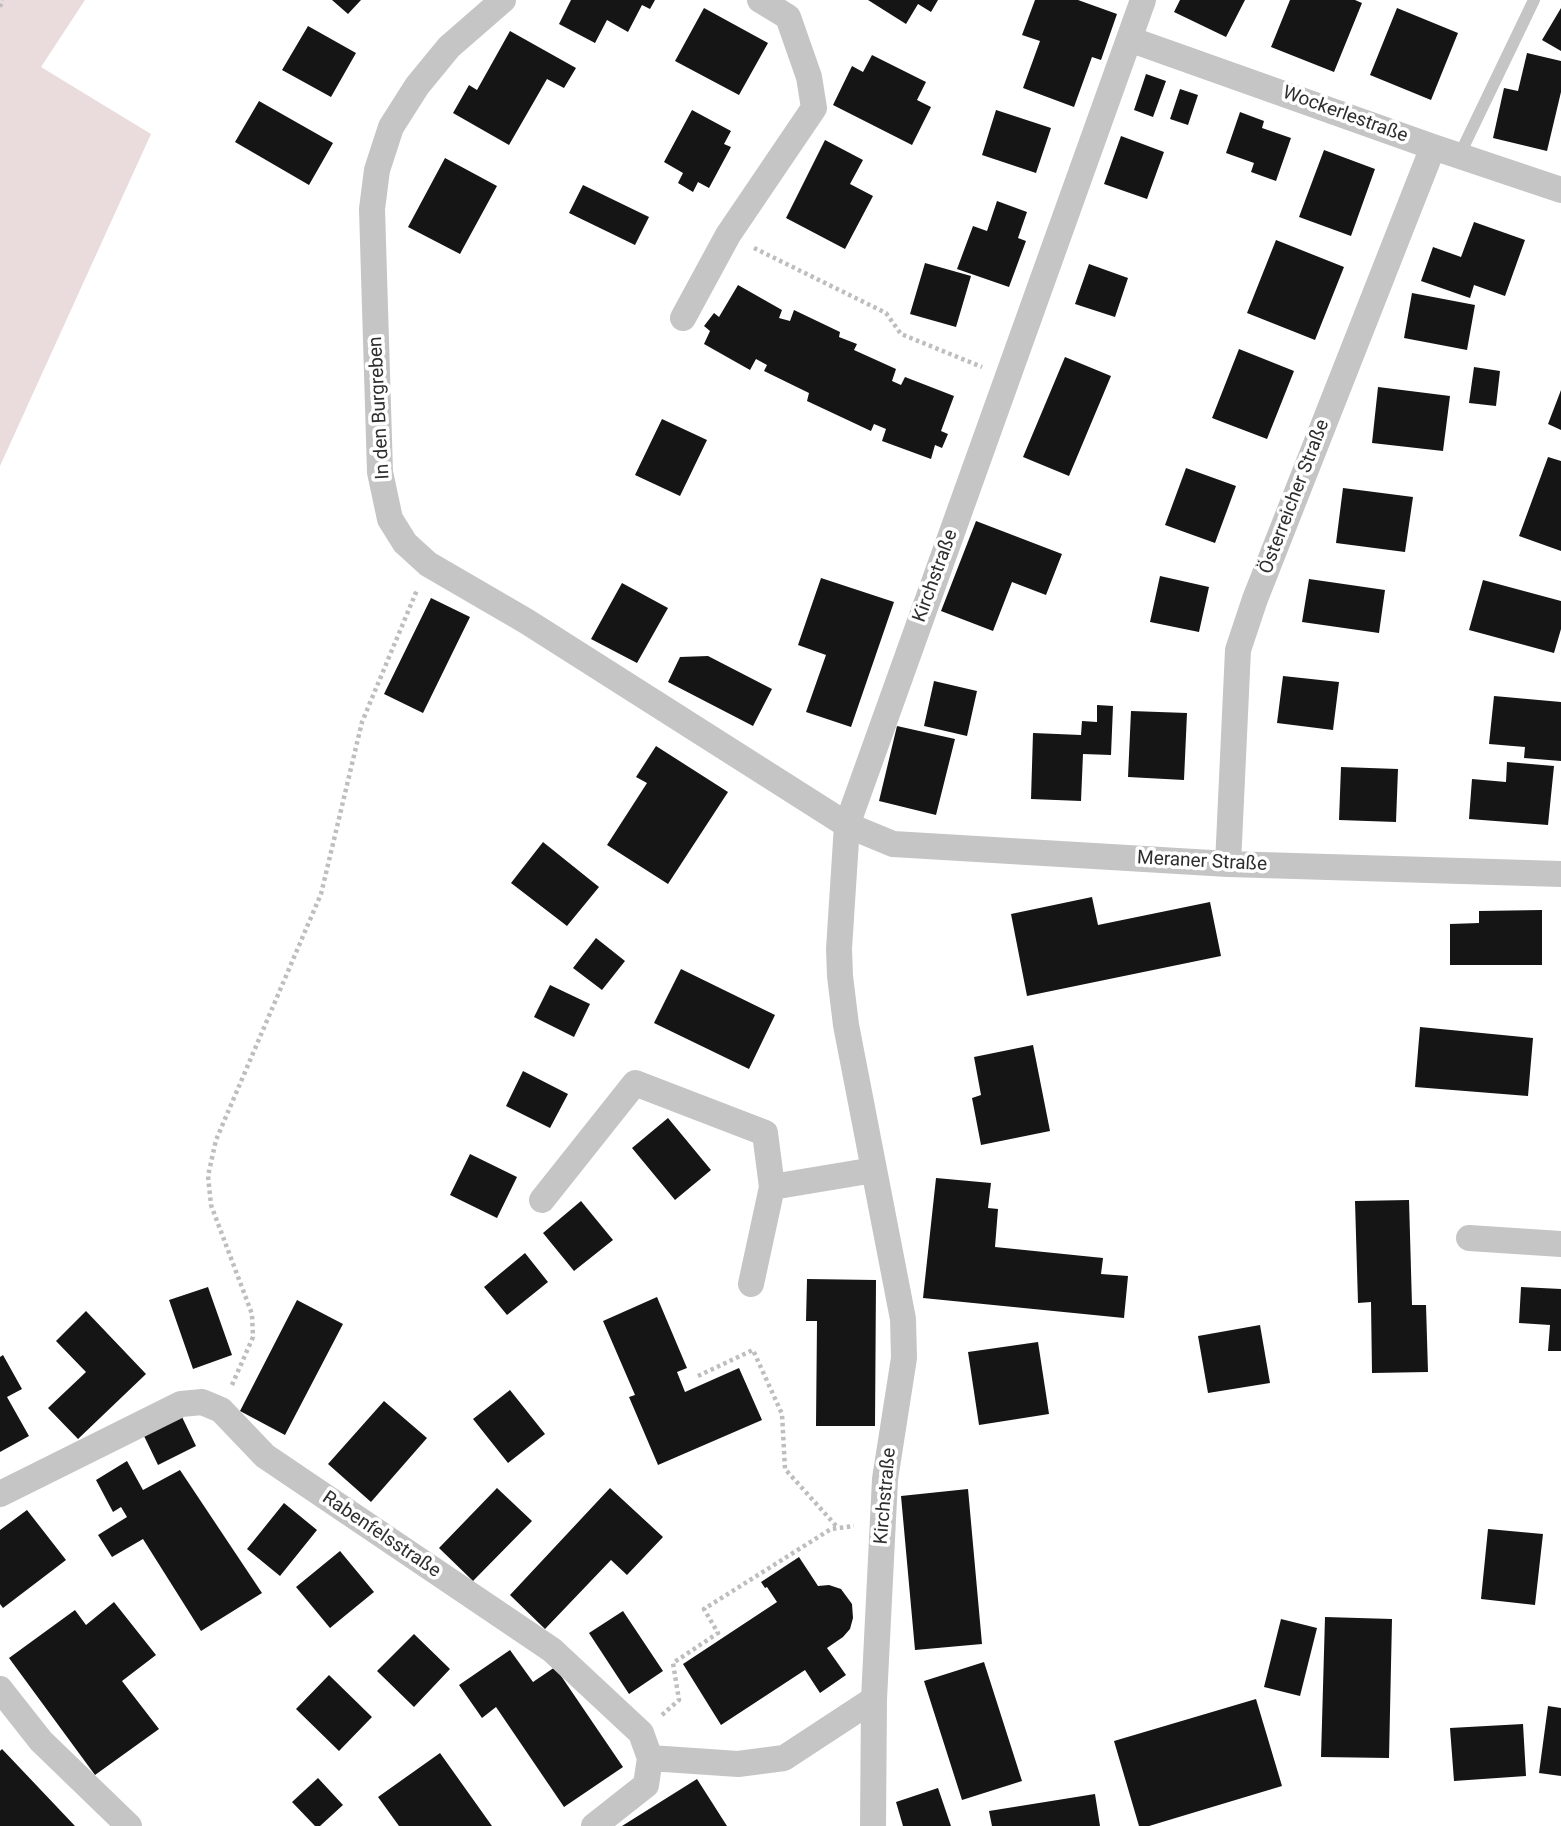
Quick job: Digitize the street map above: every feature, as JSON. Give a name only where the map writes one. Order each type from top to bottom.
[{"type":"street","name":"In den Burgreben","points":[[503,0],[449,47],[417,86],[391,127],[377,170],[372,209],[380,472],[390,519],[405,544],[428,564],[526,621],[847,825]]},
{"type":"street","points":[[682,318],[729,235],[814,108],[809,77],[788,17],[760,0]]},
{"type":"street","name":"Kirchstraße","points":[[873,1826],[874,1699],[885,1479],[904,1358],[903,1319],[846,1025],[840,976],[839,949],[847,825],[1143,0]]},
{"type":"street","name":"Wockerlestraße","points":[[1129,38],[1561,190]]},
{"type":"street","name":"Österreicher Straße","points":[[1227,864],[1238,650],[1255,599],[1433,147]]},
{"type":"street","name":"Meraner Straße","points":[[847,825],[893,844],[1227,864],[1561,874]]},
{"type":"street","points":[[542,1200],[635,1083],[765,1133],[772,1187],[751,1284]]},
{"type":"street","points":[[772,1187],[874,1170]]},
{"type":"street","points":[[1469,1238],[1561,1244]]},
{"type":"street","points":[[0,1494],[181,1404],[202,1402],[221,1410]]},
{"type":"street","name":"Rabenfelsstraße","points":[[221,1410],[265,1456],[552,1650],[641,1733],[650,1758]]},
{"type":"street","points":[[0,1689],[41,1741],[129,1826]]},
{"type":"street","points":[[594,1826],[646,1785],[650,1758],[738,1764],[784,1758],[874,1699]]},
{"type":"lane","points":[[1459,156],[1534,0]]},
{"type":"path","points":[[0,7],[2,0]]},
{"type":"path","points":[[729,235],[886,313],[901,334],[1008,378]]},
{"type":"path","points":[[221,1410],[253,1337],[252,1314],[211,1205],[208,1176],[216,1140],[321,894],[362,722],[428,564]]},
{"type":"path","points":[[698,1376],[753,1350],[782,1414],[785,1469],[839,1528]]},
{"type":"path","points":[[641,1733],[679,1700],[673,1663],[718,1633],[704,1609],[831,1529],[883,1523]]},
{"type":"shaded area","points":[[0,0],[85,0],[41,67],[151,134],[0,466]]},
{"type":"building","points":[[332,0],[361,0],[348,14]]},
{"type":"building","points":[[571,0],[655,0],[650,9],[642,5],[628,32],[607,20],[595,43],[559,24]]},
{"type":"building","points":[[868,0],[938,0],[931,12],[918,4],[906,24]]},
{"type":"building","points":[[1035,0],[1078,0],[1117,14],[1101,60],[1092,57],[1074,107],[1023,88],[1040,41],[1022,35]]},
{"type":"building","points":[[1180,0],[1245,0],[1226,37],[1174,12]]},
{"type":"building","points":[[1290,0],[1355,0],[1362,3],[1334,72],[1271,47]]},
{"type":"building","points":[[704,8],[768,43],[739,95],[675,61]]},
{"type":"building","points":[[1397,8],[1458,33],[1431,100],[1370,75]]},
{"type":"building","points":[[1561,8],[1561,51],[1542,40]]},
{"type":"building","points":[[308,26],[356,53],[331,97],[282,70]]},
{"type":"building","points":[[510,31],[576,68],[564,88],[547,79],[509,145],[453,113],[469,85],[477,90]]},
{"type":"building","points":[[1527,53],[1561,61],[1561,92],[1547,151],[1493,138],[1504,88],[1518,91]]},
{"type":"building","points":[[872,55],[926,82],[917,100],[931,107],[912,145],[833,105],[852,66],[863,72]]},
{"type":"building","points":[[1146,74],[1166,81],[1153,117],[1134,110]]},
{"type":"building","points":[[1180,89],[1198,95],[1188,125],[1170,119]]},
{"type":"building","points":[[259,101],[333,143],[309,185],[235,142]]},
{"type":"building","points":[[692,110],[731,131],[724,144],[731,147],[709,188],[698,182],[693,192],[678,183],[683,173],[664,162]]},
{"type":"building","points":[[996,110],[1051,128],[1036,173],[982,155]]},
{"type":"building","points":[[1240,112],[1264,121],[1262,128],[1291,138],[1276,181],[1251,172],[1254,163],[1226,153]]},
{"type":"building","points":[[1121,136],[1164,152],[1147,199],[1104,184]]},
{"type":"building","points":[[825,140],[863,160],[850,184],[873,196],[845,249],[786,218]]},
{"type":"building","points":[[1324,150],[1375,169],[1351,236],[1299,217]]},
{"type":"building","points":[[445,158],[497,186],[460,254],[408,227]]},
{"type":"building","points":[[583,185],[649,217],[635,245],[569,213]]},
{"type":"building","points":[[997,201],[1027,212],[1018,238],[1026,241],[1009,287],[957,269],[973,226],[987,231]]},
{"type":"building","points":[[1474,222],[1525,240],[1505,296],[1474,285],[1470,298],[1421,281],[1433,247],[1461,257]]},
{"type":"building","points":[[1276,240],[1344,267],[1315,340],[1247,313]]},
{"type":"building","points":[[925,263],[971,276],[956,327],[910,314]]},
{"type":"building","points":[[1089,264],[1128,278],[1115,317],[1075,304]]},
{"type":"building","points":[[738,285],[782,310],[779,318],[790,321],[794,310],[840,332],[839,337],[857,344],[854,350],[896,369],[892,381],[901,385],[905,377],[954,396],[941,431],[948,434],[942,448],[935,445],[931,459],[882,441],[886,429],[874,424],[871,431],[807,401],[809,393],[764,371],[767,365],[756,359],[750,370],[704,344],[710,331],[704,326],[714,313],[719,317]]},
{"type":"building","points":[[1412,293],[1475,305],[1467,350],[1404,338]]},
{"type":"building","points":[[1239,349],[1294,371],[1267,439],[1212,418]]},
{"type":"building","points":[[1065,357],[1111,376],[1069,476],[1023,457]]},
{"type":"building","points":[[1474,367],[1500,371],[1496,406],[1469,403]]},
{"type":"building","points":[[1378,387],[1450,396],[1443,451],[1372,443]]},
{"type":"building","points":[[1561,390],[1561,430],[1548,424]]},
{"type":"building","points":[[662,419],[707,440],[680,496],[635,475]]},
{"type":"building","points":[[1548,457],[1561,461],[1561,551],[1519,536]]},
{"type":"building","points":[[1186,468],[1236,486],[1215,543],[1165,525]]},
{"type":"building","points":[[1343,488],[1413,497],[1405,552],[1336,543]]},
{"type":"building","points":[[976,521],[1062,554],[1046,595],[1012,582],[993,631],[941,611]]},
{"type":"building","points":[[1160,576],[1209,587],[1199,632],[1150,622]]},
{"type":"building","points":[[821,578],[894,602],[851,727],[806,712],[826,655],[798,645]]},
{"type":"building","points":[[1309,579],[1385,590],[1379,633],[1302,622]]},
{"type":"building","points":[[1483,580],[1561,601],[1561,629],[1554,653],[1469,630]]},
{"type":"building","points":[[622,583],[668,608],[637,663],[591,639]]},
{"type":"building","points":[[431,598],[470,617],[423,713],[384,694]]},
{"type":"building","points":[[708,656],[772,689],[753,726],[668,682],[680,657]]},
{"type":"building","points":[[1283,676],[1339,682],[1333,730],[1277,723]]},
{"type":"building","points":[[934,681],[977,691],[967,736],[924,726]]},
{"type":"building","points":[[1494,696],[1561,702],[1561,761],[1524,758],[1525,747],[1489,744]]},
{"type":"building","points":[[1097,705],[1113,706],[1111,755],[1083,754],[1081,801],[1031,799],[1033,733],[1081,735],[1082,721],[1097,722]]},
{"type":"building","points":[[1131,711],[1187,713],[1184,780],[1128,777]]},
{"type":"building","points":[[897,726],[955,739],[936,815],[879,801]]},
{"type":"building","points":[[656,746],[728,792],[668,884],[607,845],[647,783],[636,777]]},
{"type":"building","points":[[1507,762],[1554,766],[1548,825],[1469,819],[1472,779],[1506,782]]},
{"type":"building","points":[[1341,767],[1398,769],[1396,822],[1339,820]]},
{"type":"building","points":[[543,842],[599,887],[567,926],[511,883]]},
{"type":"building","points":[[1092,897],[1098,925],[1210,902],[1221,956],[1027,996],[1011,914]]},
{"type":"building","points":[[1542,910],[1542,965],[1450,965],[1450,924],[1479,923],[1479,911]]},
{"type":"building","points":[[596,938],[625,961],[602,990],[573,968]]},
{"type":"building","points":[[681,969],[775,1015],[749,1069],[654,1023]]},
{"type":"building","points":[[550,985],[590,1004],[574,1037],[534,1017]]},
{"type":"building","points":[[1420,1027],[1533,1038],[1528,1096],[1415,1087]]},
{"type":"building","points":[[1033,1045],[1050,1131],[981,1145],[972,1098],[981,1095],[974,1057]]},
{"type":"building","points":[[523,1071],[568,1094],[550,1128],[506,1106]]},
{"type":"building","points":[[668,1118],[711,1170],[675,1200],[632,1148]]},
{"type":"building","points":[[470,1154],[517,1177],[497,1218],[450,1195]]},
{"type":"building","points":[[936,1178],[991,1183],[988,1208],[998,1209],[995,1247],[1103,1258],[1101,1274],[1128,1276],[1124,1318],[923,1298]]},
{"type":"building","points":[[1409,1200],[1412,1305],[1426,1305],[1428,1372],[1372,1373],[1371,1302],[1358,1303],[1355,1201]]},
{"type":"building","points":[[581,1201],[613,1240],[574,1271],[543,1233]]},
{"type":"building","points":[[525,1253],[548,1282],[507,1315],[484,1287]]},
{"type":"building","points":[[807,1279],[876,1280],[875,1426],[816,1426],[817,1321],[806,1321]]},
{"type":"building","points":[[208,1287],[232,1355],[193,1369],[169,1300]]},
{"type":"building","points":[[1521,1287],[1561,1289],[1561,1351],[1548,1351],[1550,1325],[1519,1323]]},
{"type":"building","points":[[657,1297],[687,1368],[677,1372],[685,1392],[739,1368],[762,1420],[658,1465],[629,1397],[635,1395],[603,1321]]},
{"type":"building","points":[[297,1300],[343,1324],[285,1435],[240,1411]]},
{"type":"building","points":[[86,1311],[146,1374],[78,1439],[48,1408],[86,1372],[56,1341]]},
{"type":"building","points":[[1260,1325],[1270,1383],[1208,1393],[1198,1336]]},
{"type":"building","points":[[1038,1342],[1049,1414],[979,1425],[968,1352]]},
{"type":"building","points":[[3,1355],[22,1389],[7,1397],[29,1436],[0,1452],[0,1357]]},
{"type":"building","points":[[510,1390],[545,1434],[508,1463],[473,1419]]},
{"type":"building","points":[[384,1401],[427,1438],[371,1502],[328,1464]]},
{"type":"building","points":[[182,1417],[196,1446],[158,1465],[144,1436]]},
{"type":"building","points":[[127,1461],[143,1490],[180,1470],[262,1593],[201,1631],[143,1539],[112,1557],[98,1535],[127,1517],[121,1507],[113,1512],[96,1480]]},
{"type":"building","points":[[497,1488],[532,1521],[473,1581],[439,1548]]},
{"type":"building","points":[[610,1488],[663,1537],[627,1575],[611,1560],[545,1629],[510,1595]]},
{"type":"building","points":[[968,1489],[982,1644],[915,1650],[901,1496]]},
{"type":"building","points":[[284,1503],[317,1530],[280,1576],[247,1549]]},
{"type":"building","points":[[27,1510],[66,1560],[3,1608],[0,1604],[0,1530]]},
{"type":"building","points":[[1488,1529],[1543,1534],[1535,1605],[1481,1599]]},
{"type":"building","points":[[340,1551],[374,1592],[330,1628],[296,1587]]},
{"type":"building","points":[[799,1557],[818,1586],[829,1585],[841,1589],[852,1604],[853,1618],[850,1629],[827,1648],[846,1675],[820,1693],[805,1670],[721,1725],[683,1664],[777,1602],[761,1582]]},
{"type":"building","points":[[114,1602],[156,1655],[122,1681],[159,1729],[95,1775],[9,1658],[75,1610],[86,1625]]},
{"type":"building","points":[[623,1611],[663,1671],[629,1694],[589,1633]]},
{"type":"building","points":[[1325,1617],[1392,1619],[1389,1758],[1321,1757]]},
{"type":"building","points":[[1281,1619],[1317,1628],[1300,1696],[1264,1687]]},
{"type":"building","points":[[414,1634],[450,1669],[414,1707],[377,1671]]},
{"type":"building","points":[[510,1650],[533,1682],[555,1667],[623,1767],[564,1807],[496,1707],[482,1718],[459,1685]]},
{"type":"building","points":[[984,1662],[1022,1781],[962,1800],[924,1681]]},
{"type":"building","points":[[329,1675],[372,1717],[339,1751],[296,1709]]},
{"type":"building","points":[[1256,1699],[1282,1786],[1149,1826],[1139,1826],[1114,1741]]},
{"type":"building","points":[[1548,1706],[1561,1708],[1561,1776],[1539,1773]]},
{"type":"building","points":[[1523,1724],[1526,1776],[1454,1781],[1450,1728]]},
{"type":"building","points":[[2,1749],[75,1826],[0,1826]]},
{"type":"building","points":[[440,1753],[492,1826],[399,1826],[378,1797]]},
{"type":"building","points":[[318,1778],[343,1805],[320,1826],[315,1826],[292,1802]]},
{"type":"building","points":[[697,1779],[727,1826],[622,1826]]},
{"type":"building","points":[[938,1788],[951,1826],[903,1826],[896,1802]]},
{"type":"building","points":[[1095,1794],[1100,1826],[992,1826],[989,1811]]}]
